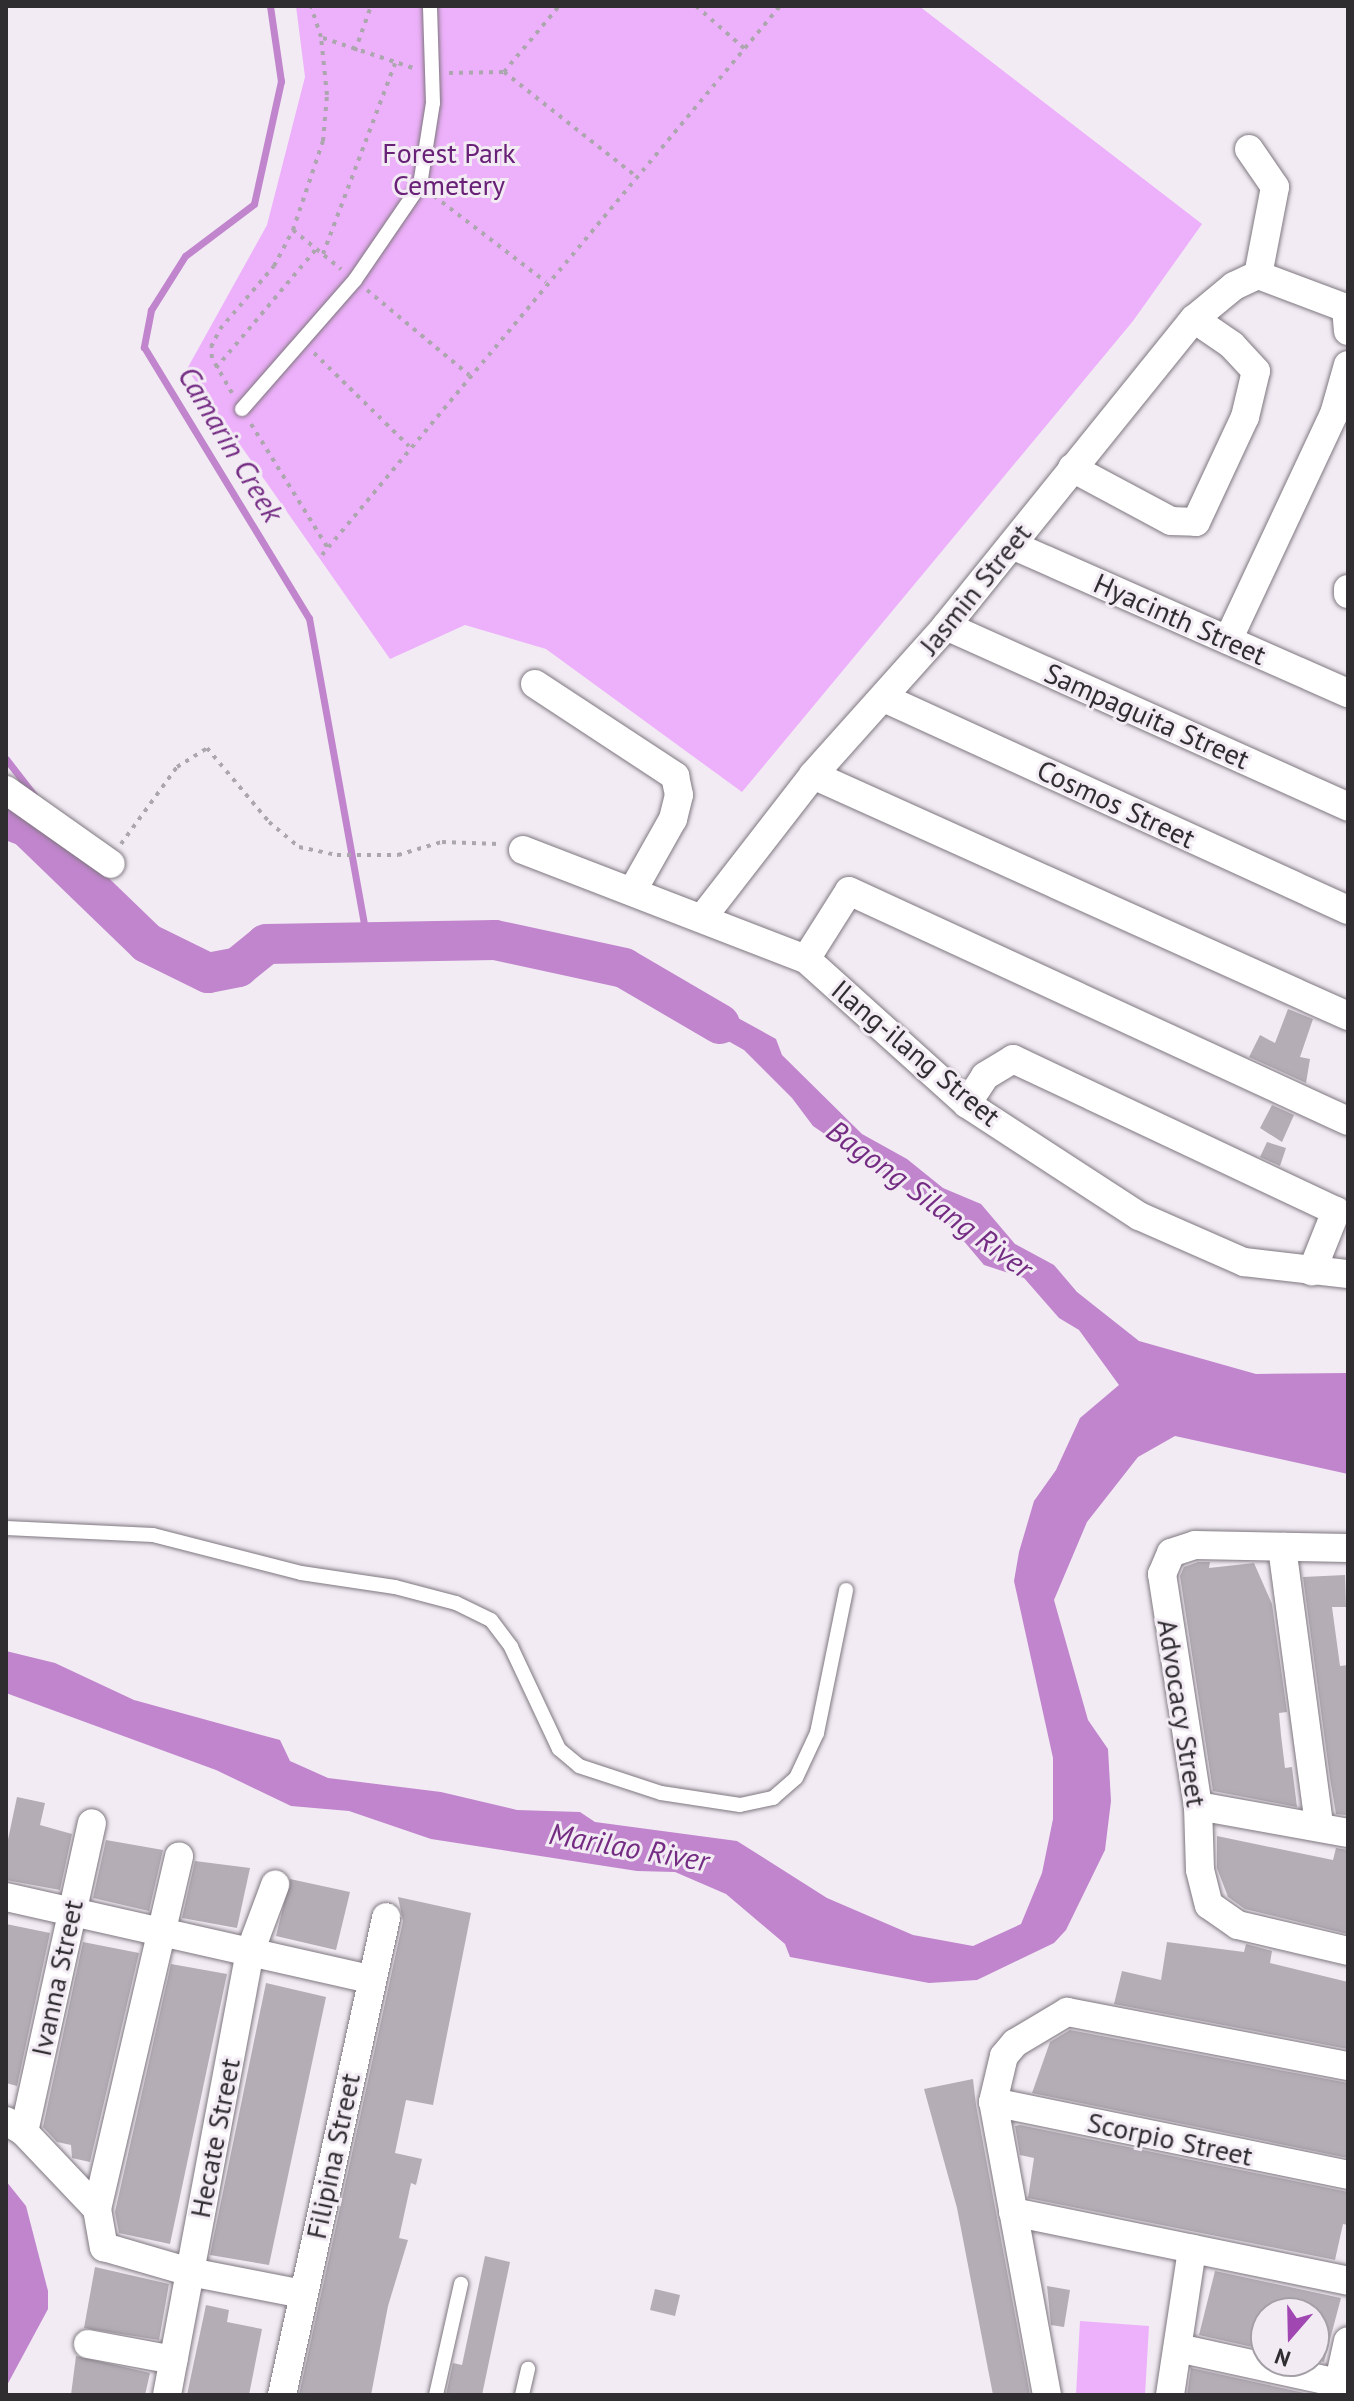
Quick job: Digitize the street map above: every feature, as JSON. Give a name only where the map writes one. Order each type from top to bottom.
[{"type":"street","points":[[1249,149],[1275,187],[1258,275],[1346,308],[1348,331]]},
{"type":"street","name":"Jasmin Street","points":[[703,917],[813,775],[946,626],[1194,319],[1234,286],[1258,275]]},
{"type":"street","points":[[1072,468],[1171,521],[1196,522],[1245,417],[1256,371],[1232,345],[1194,319]]},
{"type":"street","points":[[1228,640],[1334,414],[1348,365]]},
{"type":"street","name":"Hyacinth Street","points":[[1012,545],[1348,693]]},
{"type":"street","name":"Sampaguita Street","points":[[946,626],[1348,807]]},
{"type":"street","points":[[535,684],[675,776],[679,795],[673,819],[633,890]]},
{"type":"street","name":"Cosmos Street","points":[[884,698],[1348,910]]},
{"type":"street","points":[[813,775],[1348,1016]]},
{"type":"street","points":[[6,790],[111,864]]},
{"type":"street","name":"Ilang-ilang Street","points":[[523,850],[806,959],[967,1104],[1139,1216],[1244,1262],[1348,1274]]},
{"type":"street","points":[[806,959],[849,891],[1348,1121]]},
{"type":"street","points":[[967,1104],[985,1076],[1013,1059],[1336,1211],[1312,1271]]},
{"type":"street","name":"Advocacy Street","points":[[1348,1548],[1195,1545],[1171,1553],[1162,1574],[1198,1806],[1200,1870],[1209,1905],[1238,1925],[1348,1951]]},
{"type":"street","points":[[1282,1547],[1319,1826]]},
{"type":"street","points":[[1198,1806],[1348,1833]]},
{"type":"street","name":"Ivanna Street","points":[[15,2127],[92,1823]]},
{"type":"street","points":[[179,1856],[164,1933],[97,2209],[104,2247],[190,2272],[303,2294]]},
{"type":"street","name":"Hecate Street","points":[[167,2395],[250,1952],[275,1885]]},
{"type":"street","points":[[6,1897],[371,1979]]},
{"type":"street","name":"Filipina Street","points":[[282,2395],[386,1917]]},
{"type":"street","points":[[1047,2395],[993,2102],[1004,2056],[1015,2043],[1067,2012],[1348,2066]]},
{"type":"street","name":"Scorpio Street","points":[[993,2102],[1348,2175]]},
{"type":"street","points":[[15,2127],[97,2209]]},
{"type":"street","points":[[1013,2212],[1348,2281]]},
{"type":"street","points":[[1170,2395],[1192,2249]]},
{"type":"street","points":[[1178,2348],[1341,2387],[1348,2341]]},
{"type":"street","points":[[88,2344],[174,2360]]},
{"type":"lane","points":[[242,409],[355,280],[420,185],[433,103],[430,6]]},
{"type":"lane","points":[[6,1528],[153,1535],[301,1573],[395,1587],[456,1603],[491,1620],[498,1629],[559,1749],[579,1766],[661,1793],[740,1805],[773,1798],[796,1778],[817,1733],[846,1590]]},
{"type":"lane","points":[[436,2395],[461,2284]]},
{"type":"lane","points":[[522,2395],[528,2369]]},
{"type":"path","points":[[311,6],[321,37],[327,95],[323,141],[293,230],[469,375]]},
{"type":"path","points":[[355,51],[371,6]]},
{"type":"path","points":[[559,6],[504,72],[638,178]]},
{"type":"path","points":[[696,6],[744,48]]},
{"type":"path","points":[[322,555],[409,446],[780,6]]},
{"type":"path","points":[[323,254],[395,63]]},
{"type":"path","points":[[420,185],[546,282]]},
{"type":"path","points":[[216,368],[317,248]]},
{"type":"path","points":[[300,340],[409,446]]},
{"type":"path","points":[[111,864],[160,786],[184,761],[207,748],[283,836],[299,847],[337,855],[398,855],[460,840],[523,850]]},
{"type":"green space","name":"Forest Park Cemetery","points":[[296,6],[919,6],[1202,224],[1133,321],[742,792],[546,649],[465,625],[390,659],[187,369],[267,225],[305,77]]},
{"type":"green space","points":[[1080,2321],[1149,2326],[1145,2395],[1076,2395]]},
{"type":"water","name":"Marilao River","points":[[680,986],[776,1039],[782,1055],[862,1134],[907,1159],[943,1188],[981,1204],[1015,1244],[1054,1265],[1077,1292],[1139,1341],[1256,1374],[1348,1373],[1348,1474],[1175,1436],[1138,1457],[1087,1522],[1054,1600],[1088,1720],[1108,1749],[1111,1801],[1105,1850],[1066,1930],[1054,1943],[977,1980],[929,1983],[790,1957],[785,1944],[726,1894],[675,1872],[637,1871],[431,1839],[349,1811],[291,1806],[216,1770],[6,1693],[6,1651],[55,1663],[134,1700],[280,1740],[290,1761],[328,1778],[441,1792],[517,1810],[580,1812],[595,1822],[737,1841],[827,1898],[913,1935],[973,1946],[1021,1924],[1042,1873],[1053,1819],[1053,1758],[1014,1581],[1019,1552],[1034,1501],[1056,1470],[1080,1418],[1119,1385],[1079,1330],[1059,1318],[1024,1278],[984,1265],[941,1214],[813,1126],[792,1098],[744,1050],[668,1007]]},
{"type":"water","points":[[6,2181],[26,2206],[48,2291],[48,2309],[6,2387]]},
{"type":"building","points":[[1288,1009],[1313,1019],[1300,1057],[1310,1059],[1306,1083],[1249,1057],[1260,1035],[1275,1043]]},
{"type":"building","points":[[1272,1105],[1294,1115],[1282,1142],[1260,1128]]},
{"type":"building","points":[[1267,1142],[1286,1148],[1280,1166],[1260,1157]]},
{"type":"building","points":[[1210,1562],[1209,1568],[1254,1563],[1272,1604],[1287,1712],[1279,1713],[1285,1768],[1292,1767],[1297,1807],[1213,1791],[1180,1576],[1184,1567]]},
{"type":"building","points":[[1345,1575],[1346,1607],[1332,1607],[1340,1666],[1348,1665],[1346,1815],[1336,1814],[1303,1577]]},
{"type":"building","points":[[17,1797],[45,1803],[40,1825],[72,1834],[60,1890],[6,1880],[6,1849]]},
{"type":"building","points":[[1217,1836],[1333,1860],[1336,1848],[1348,1850],[1348,1934],[1245,1909],[1228,1897],[1217,1868]]},
{"type":"building","points":[[106,1840],[163,1850],[149,1911],[93,1898]]},
{"type":"building","points":[[195,1861],[250,1868],[237,1928],[182,1918]]},
{"type":"building","points":[[290,1879],[350,1892],[336,1950],[276,1936]]},
{"type":"building","points":[[398,1897],[471,1913],[433,2105],[406,2100],[395,2153],[422,2159],[416,2185],[411,2183],[399,2238],[408,2240],[388,2306],[371,2395],[299,2395],[403,1921]]},
{"type":"building","points":[[6,1924],[50,1933],[17,2086],[6,2083]]},
{"type":"building","points":[[83,1942],[139,1953],[90,2162],[72,2158],[71,2145],[57,2142],[43,2127]]},
{"type":"building","points":[[1167,1942],[1244,1952],[1246,1944],[1272,1951],[1270,1963],[1348,1982],[1348,2049],[1114,2004],[1122,1971],[1161,1980]]},
{"type":"building","points":[[171,1964],[227,1974],[170,2244],[119,2233],[115,2212]]},
{"type":"building","points":[[266,1983],[326,1997],[269,2265],[210,2255]]},
{"type":"building","points":[[1070,2030],[1348,2083],[1348,2158],[1032,2093],[1050,2042]]},
{"type":"building","points":[[973,2079],[1030,2395],[993,2395],[957,2208],[924,2089]]},
{"type":"building","points":[[1015,2126],[1348,2192],[1348,2225],[1343,2224],[1335,2260],[1028,2198],[1034,2158],[1020,2155]]},
{"type":"building","points":[[485,2256],[510,2262],[482,2395],[446,2395],[453,2363],[462,2365]]},
{"type":"building","points":[[95,2267],[169,2284],[159,2340],[84,2328]]},
{"type":"building","points":[[1215,2271],[1341,2298],[1330,2339],[1330,2297],[1250,2297],[1250,2346],[1199,2335]]},
{"type":"building","points":[[1047,2286],[1070,2290],[1064,2327],[1051,2325]]},
{"type":"building","points":[[655,2289],[680,2295],[675,2316],[650,2310]]},
{"type":"building","points":[[206,2305],[229,2310],[227,2322],[262,2329],[249,2395],[187,2395]]},
{"type":"building","points":[[76,2356],[150,2373],[145,2395],[71,2395]]},
{"type":"building","points":[[1191,2368],[1309,2394],[1187,2395]]},
{"type":"waterway","name":"Camarin Creek","points":[[270,6],[281,81],[254,204],[185,256],[151,310],[144,347],[309,618],[367,940]]},
{"type":"waterway","points":[[6,759],[34,795]]},
{"type":"waterway","name":"Bagong Silang River","points":[[6,819],[27,827],[147,943],[208,973],[238,967],[266,944],[495,940],[624,968],[720,1024]]},
{"type":"waterway","points":[[51,834],[56,857]]}]
